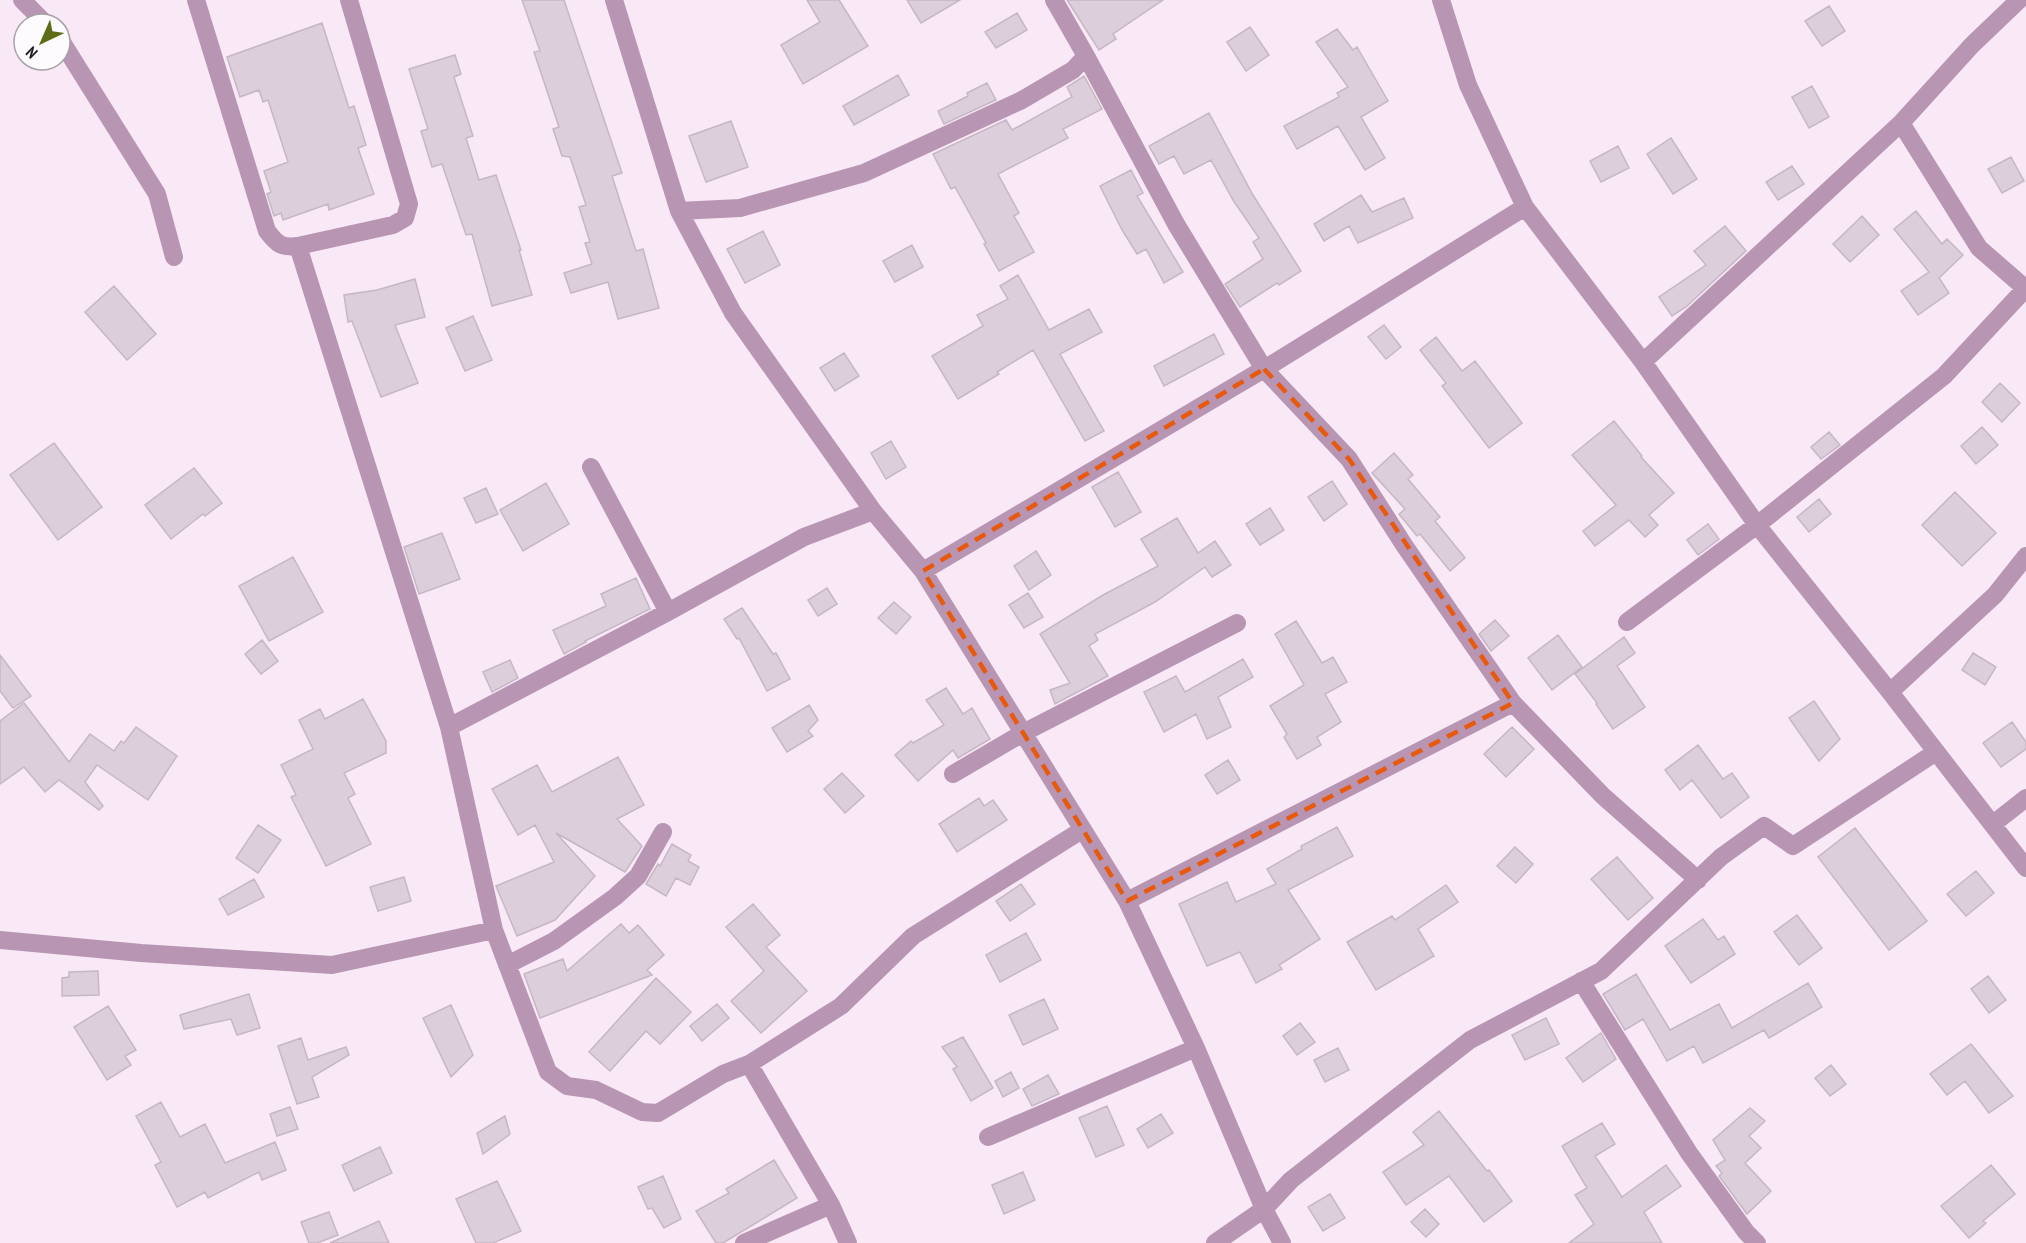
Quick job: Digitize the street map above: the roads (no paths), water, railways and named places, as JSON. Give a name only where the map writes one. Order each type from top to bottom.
[{"type":"street","points":[[22,0],[34,12]]},
{"type":"street","points":[[196,0],[267,231],[276,242],[286,248],[393,225],[405,218],[409,204],[349,0]]},
{"type":"street","points":[[614,0],[679,211],[733,312],[873,511],[923,571],[1126,901],[1196,1048],[1264,1209],[1282,1243]]},
{"type":"street","points":[[1054,0],[1176,224],[1264,369],[1349,459],[1411,555],[1513,703],[1603,796],[1698,880]]},
{"type":"street","points":[[1643,362],[1901,123],[1972,45],[2019,0]]},
{"type":"street","points":[[1445,4],[1468,85],[1525,207],[1643,362],[1757,525],[2026,868]]},
{"type":"street","points":[[679,211],[740,208],[864,173],[1022,100],[1073,70],[1086,56]]},
{"type":"street","points":[[72,58],[157,194],[174,257]]},
{"type":"street","points":[[1627,622],[1757,525],[1944,376],[2026,288],[1979,248],[1901,123]]},
{"type":"street","points":[[923,571],[1264,369],[1525,207]]},
{"type":"street","points":[[298,246],[449,727],[494,930],[548,1072],[567,1086],[596,1090],[642,1112],[658,1113],[723,1074],[749,1064],[841,1006],[913,936],[1082,830]]},
{"type":"street","points":[[591,467],[668,612]]},
{"type":"street","points":[[449,727],[668,612],[804,537],[873,511]]},
{"type":"street","points":[[1890,692],[1995,594],[2026,556]]},
{"type":"street","points":[[953,774],[1023,733],[1237,623]]},
{"type":"street","points":[[1126,901],[1513,703]]},
{"type":"street","points":[[1215,1243],[1264,1209],[1291,1180],[1470,1040],[1600,971],[1722,857],[1764,826],[1793,846],[1936,752]]},
{"type":"street","points":[[1992,824],[2026,798]]},
{"type":"street","points":[[507,965],[554,941],[615,897],[638,876],[663,832]]},
{"type":"street","points":[[0,940],[141,953],[332,965],[494,930]]},
{"type":"street","points":[[1581,981],[1689,1153],[1746,1232],[1757,1243]]},
{"type":"street","points":[[988,1137],[1196,1048]]},
{"type":"street","points":[[749,1064],[831,1205],[848,1243]]},
{"type":"street","points":[[744,1243],[831,1205]]}]
